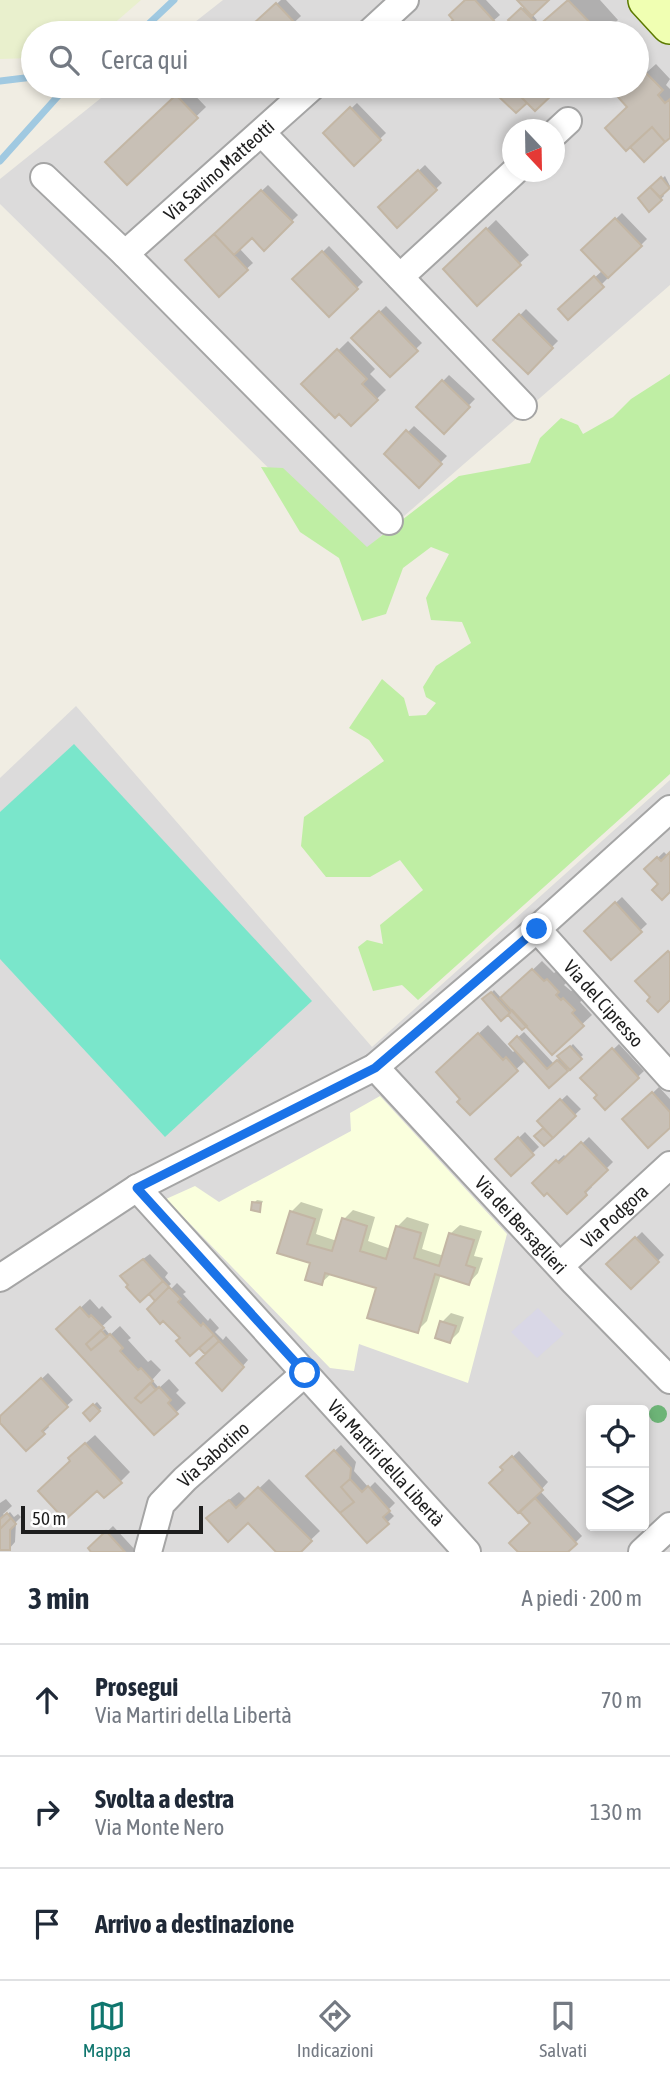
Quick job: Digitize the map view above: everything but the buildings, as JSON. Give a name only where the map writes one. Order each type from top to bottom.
[{"type":"street","points":[[382,21],[405,0]]},
{"type":"street","points":[[647,0],[670,25]]},
{"type":"street","name":"Via Savino Matteotti","points":[[125,254],[300,98]]},
{"type":"street","points":[[262,133],[523,406]]},
{"type":"street","points":[[44,177],[125,254],[389,521]]},
{"type":"street","points":[[400,277],[503,182]]},
{"type":"street","points":[[0,1278],[137,1188],[375,1068],[537,929],[670,809]]},
{"type":"street","name":"Via del Cipresso","points":[[537,929],[670,1077]]},
{"type":"street","name":"Via dei Bersaglieri","points":[[375,1068],[670,1380]]},
{"type":"street","name":"Via Podgora","points":[[560,1266],[670,1165]]},
{"type":"street","name":"Via Martiri della Libertà","points":[[137,1188],[467,1552]]},
{"type":"street","name":"Via Sabotino","points":[[148,1552],[161,1504],[185,1479],[305,1373]]},
{"type":"street","points":[[642,1552],[670,1526]]},
{"type":"shaded area","points":[[0,0],[141,0],[117,21],[21,21],[21,58],[0,59]]},
{"type":"shaded area","points":[[223,0],[670,0],[670,285],[358,556],[0,204],[0,179],[101,98],[649,98],[649,21],[196,21]]},
{"type":"shaded area","points":[[76,706],[372,1047],[670,780],[670,1552],[0,1552],[0,778]]},
{"type":"shaded area","points":[[380,1096],[507,1234],[468,1383],[359,1344],[354,1371],[330,1368],[166,1199],[195,1186],[219,1202],[351,1131],[350,1113]]},
{"type":"shaded area","points":[[538,1308],[564,1334],[537,1358],[511,1332]]},
{"type":"green space","points":[[670,374],[670,774],[418,1000],[402,985],[373,991],[358,947],[367,940],[383,944],[380,925],[423,890],[400,860],[370,877],[326,877],[301,846],[304,817],[384,761],[369,740],[349,728],[382,679],[404,698],[409,716],[426,715],[436,703],[426,697],[423,687],[436,666],[471,643],[462,622],[431,620],[426,598],[449,554],[431,547],[403,568],[386,614],[362,621],[339,558],[300,532],[261,467],[283,468],[367,547],[459,476],[530,463],[540,438],[561,418],[578,425],[583,434],[613,417],[631,399]]},
{"type":"green space","points":[[74,744],[312,1001],[165,1137],[0,959],[0,812]]},
{"type":"waterway","points":[[152,21],[174,0]]},
{"type":"waterway","points":[[0,81],[21,78]]},
{"type":"waterway","points":[[0,161],[56,98]]},
{"type":"route","points":[[305,1373],[137,1188],[375,1068],[537,929]]}]
